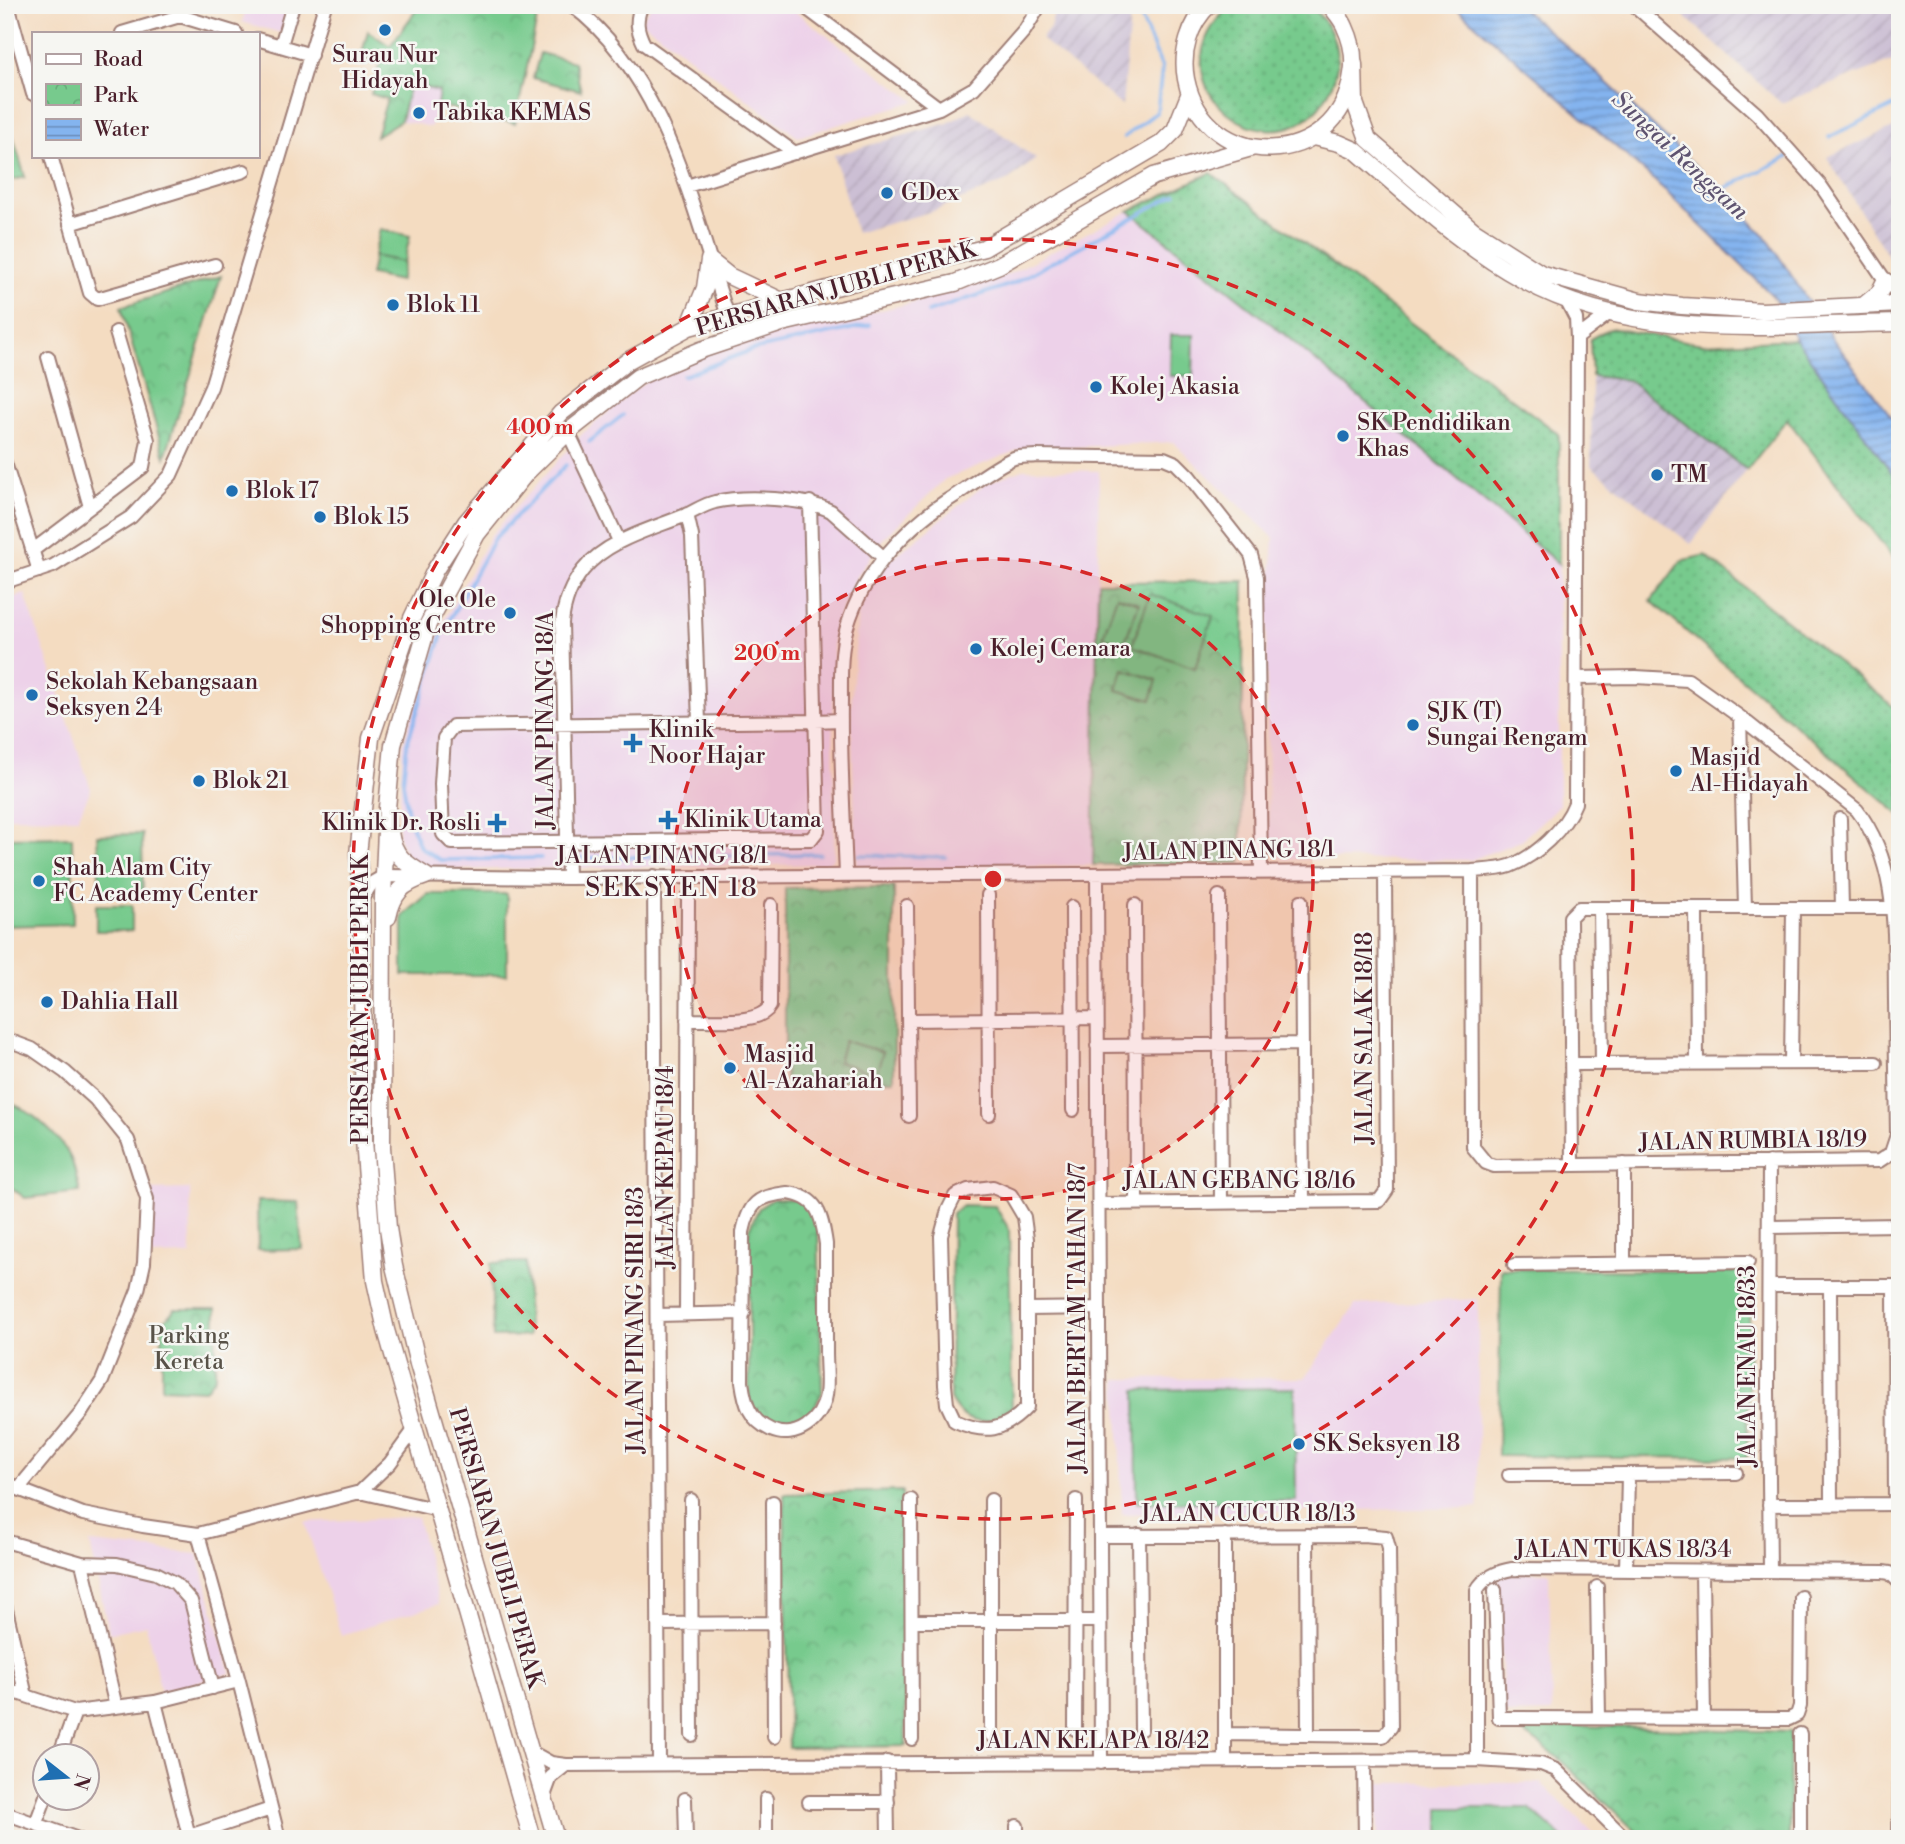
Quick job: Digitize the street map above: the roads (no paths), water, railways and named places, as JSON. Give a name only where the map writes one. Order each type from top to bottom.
[{"type":"main road","points":[[1209,5],[1200,13],[1187,39],[1184,67],[1189,95],[1203,119],[1225,138],[1251,148],[1283,148],[1313,137],[1330,123],[1343,106],[1351,86],[1354,64]]},
{"type":"main road","points":[[1330,5],[1345,26],[1352,44],[1355,103],[1368,139],[1473,230],[1542,274],[1639,301],[1830,324],[1900,323]]},
{"type":"main road","points":[[1345,26],[1350,5]]},
{"type":"main road","name":"PERSIARAN JUBLI PERAK","points":[[532,1839],[386,1330],[375,1280],[371,1240],[364,1140],[358,853],[371,738],[412,618],[435,570],[467,522],[561,413],[629,360],[689,327],[984,248],[1161,144],[1175,130],[1189,95]]},
{"type":"main road","points":[[1313,137],[1355,150],[1471,248],[1525,281],[1566,300],[1611,312],[1700,326],[1822,309],[1900,303]]},
{"type":"main road","name":"PERSIARAN JUBLI PERAK","points":[[556,1839],[418,1364],[394,1266],[388,1228],[382,1147],[387,808],[393,745],[428,624],[477,534],[526,473],[568,432],[638,377],[701,350],[782,323],[955,283],[999,265],[1154,176],[1251,148]]},
{"type":"main road","points":[[709,260],[729,276],[782,301]]},
{"type":"main road","points":[[689,327],[705,288],[709,260]]},
{"type":"main road","points":[[1863,306],[1879,293],[1885,281],[1900,290]]},
{"type":"main road","points":[[728,316],[745,323],[771,320],[782,323]]},
{"type":"main road","points":[[387,808],[391,838],[399,858],[426,876]]},
{"type":"main road","points":[[383,942],[395,895],[401,887],[426,876]]},
{"type":"street","points":[[8,5],[29,60],[32,86]]},
{"type":"street","points":[[281,46],[293,5]]},
{"type":"street","points":[[5,582],[53,566],[131,517],[170,475],[211,387],[325,5]]},
{"type":"street","points":[[571,5],[632,69],[669,140],[687,186],[728,316]]},
{"type":"street","points":[[802,5],[939,108]]},
{"type":"street","points":[[687,186],[939,108],[974,88],[1025,30],[1040,5]]},
{"type":"street","points":[[1634,5],[1757,114],[1821,186],[1900,303]]},
{"type":"street","points":[[641,6],[636,19],[644,44],[795,153]]},
{"type":"street","points":[[125,32],[180,16],[233,32]]},
{"type":"street","points":[[259,40],[311,55]]},
{"type":"street","points":[[52,158],[90,293],[97,299],[215,265]]},
{"type":"street","points":[[70,224],[244,171]]},
{"type":"street","name":"JALAN PINANG 18/1","points":[[384,876],[568,878],[1261,873],[1472,871],[1508,867],[1530,856],[1565,823],[1575,803],[1577,338],[1576,318],[1566,300]]},
{"type":"street","points":[[1577,338],[1611,312]]},
{"type":"street","points":[[32,551],[143,467],[148,439],[116,332]]},
{"type":"street","points":[[48,357],[90,507]]},
{"type":"street","points":[[568,432],[619,541]]},
{"type":"street","points":[[846,876],[841,656],[846,630],[859,597],[884,558],[942,503],[1015,458],[1035,456],[1164,458],[1176,463],[1189,476],[1255,563],[1258,590],[1261,873]]},
{"type":"street","points":[[5,463],[39,571]]},
{"type":"street","name":"JALAN PINANG 18/A","points":[[568,878],[562,623],[570,589],[584,567],[619,541],[715,502],[770,499],[810,502],[831,511],[884,558]]},
{"type":"street","points":[[810,502],[815,721],[818,830],[811,839],[452,843],[443,834],[441,784],[444,738],[453,726],[566,723],[815,721],[841,720]]},
{"type":"street","points":[[687,514],[692,537],[699,722]]},
{"type":"street","name":"JALAN RUMBIA 18/19","points":[[1472,871],[1473,1147],[1486,1163],[1494,1166],[1880,1161],[1891,1153],[1897,1135],[1894,908],[1885,863],[1865,821],[1857,810],[1740,717],[1688,680],[1577,678]]},
{"type":"street","points":[[1740,717],[1745,908]]},
{"type":"street","points":[[1840,819],[1842,908]]},
{"type":"street","name":"JALAN SALAK 18/18","points":[[1379,1201],[1387,1189],[1385,871]]},
{"type":"street","name":"JALAN BERTAM TAHAN 18/7","points":[[1097,874],[1101,1763]]},
{"type":"street","points":[[361,900],[372,883],[384,876]]},
{"type":"street","name":"JALAN PINANG SIRI 18/3","points":[[654,876],[659,1763]]},
{"type":"street","points":[[988,895],[989,1114]]},
{"type":"street","points":[[1219,896],[1221,1203]]},
{"type":"street","name":"JALAN KEPAU 18/4","points":[[686,1314],[688,897]]},
{"type":"street","points":[[1301,901],[1303,1202]]},
{"type":"street","points":[[687,1020],[754,1019],[767,1012],[770,1006],[771,905]]},
{"type":"street","points":[[1135,905],[1136,1203]]},
{"type":"street","points":[[908,906],[909,1115]]},
{"type":"street","points":[[1072,907],[1073,1110]]},
{"type":"street","points":[[1572,1165],[1570,917],[1579,908],[1894,908]]},
{"type":"street","points":[[1600,908],[1602,1064]]},
{"type":"street","points":[[1696,908],[1697,1064]]},
{"type":"street","points":[[1791,1063],[1793,908]]},
{"type":"street","points":[[908,1020],[1097,1018]]},
{"type":"street","points":[[5,1039],[32,1049],[65,1072],[95,1099],[128,1140],[147,1199],[145,1263],[138,1290],[102,1381],[81,1413],[18,1489]]},
{"type":"street","points":[[1097,1046],[1302,1044]]},
{"type":"street","points":[[1572,1064],[1876,1063]]},
{"type":"street","name":"JALAN ENAU 18/33","points":[[1769,1162],[1770,1570]]},
{"type":"street","points":[[1624,1164],[1625,1264]]},
{"type":"street","points":[[993,1187],[1011,1195],[1024,1217],[1028,1308],[1027,1407],[1015,1419],[1001,1427],[975,1429],[955,1420],[947,1404],[945,1385],[941,1236],[955,1196],[968,1190],[993,1187]]},
{"type":"street","points":[[801,1194],[813,1203],[822,1220],[825,1238],[826,1395],[811,1424],[801,1430],[775,1432],[762,1426],[751,1416],[742,1382],[744,1313],[743,1232],[747,1216],[757,1201],[768,1195],[801,1194]]},
{"type":"street","name":"JALAN GEBANG 18/16","points":[[1098,1204],[1379,1201]]},
{"type":"street","points":[[1769,1227],[1900,1226]]},
{"type":"street","points":[[1514,1265],[1748,1262]]},
{"type":"street","points":[[1769,1286],[1897,1286],[1898,1504],[1769,1505]]},
{"type":"street","points":[[1830,1286],[1831,1503]]},
{"type":"street","points":[[1028,1308],[1099,1308]]},
{"type":"street","points":[[657,1315],[744,1313]]},
{"type":"street","points":[[360,1492],[390,1463],[414,1430]]},
{"type":"street","points":[[1509,1475],[1735,1473]]},
{"type":"street","points":[[1626,1570],[1628,1474]]},
{"type":"street","points":[[5,1481],[18,1489],[83,1514],[198,1534],[360,1492],[438,1510]]},
{"type":"street","points":[[691,1500],[692,1735]]},
{"type":"street","points":[[911,1500],[912,1739]]},
{"type":"street","points":[[991,1500],[991,1735]]},
{"type":"street","points":[[1075,1730],[1076,1500]]},
{"type":"street","points":[[773,1502],[774,1737]]},
{"type":"street","points":[[198,1534],[279,1839]]},
{"type":"street","points":[[1139,1535],[1141,1729]]},
{"type":"street","points":[[1224,1535],[1225,1761]]},
{"type":"street","points":[[1225,1734],[1308,1735],[1307,1535]]},
{"type":"street","name":"JALAN CUCUR 18/13","points":[[1100,1536],[1386,1537],[1389,1548],[1391,1727],[1383,1736],[1308,1735]]},
{"type":"street","points":[[5,1541],[82,1563],[117,1564],[156,1573],[175,1583],[191,1601],[213,1688]]},
{"type":"street","points":[[82,1563],[116,1707]]},
{"type":"street","name":"JALAN TUKAS 18/34","points":[[1477,1760],[1478,1590],[1481,1583],[1500,1572],[1512,1569],[1883,1572],[1890,1573],[1900,1583]]},
{"type":"street","points":[[1702,1571],[1704,1718]]},
{"type":"street","points":[[1597,1587],[1599,1718]]},
{"type":"street","points":[[1495,1590],[1499,1718],[1789,1718],[1797,1715],[1800,1706],[1801,1597]]},
{"type":"street","points":[[5,1605],[26,1696]]},
{"type":"street","points":[[912,1621],[1100,1621]]},
{"type":"street","points":[[659,1624],[774,1623]]},
{"type":"street","points":[[5,1689],[75,1712],[155,1702],[239,1681]]},
{"type":"street","points":[[155,1702],[184,1837],[271,1809]]},
{"type":"street","points":[[64,1742],[75,1712]]},
{"type":"street","points":[[1800,1734],[1800,1839]]},
{"type":"street","name":"JALAN KELAPA 18/42","points":[[533,1753],[551,1763],[566,1765],[1477,1760],[1548,1765],[1626,1839]]},
{"type":"street","points":[[1364,1761],[1365,1839]]},
{"type":"street","points":[[887,1762],[888,1839]]},
{"type":"street","points":[[544,1796],[551,1777],[566,1765]]},
{"type":"street","points":[[1899,1839],[1900,1775]]},
{"type":"street","points":[[685,1799],[686,1839]]},
{"type":"street","points":[[766,1799],[766,1839]]},
{"type":"street","points":[[809,1802],[888,1802]]},
{"type":"street","points":[[36,1823],[40,1812]]},
{"type":"street","points":[[5,1813],[78,1839]]},
{"type":"water","name":"Sungai Renggam","points":[[1453,5],[1518,5],[1589,66],[1732,200],[1769,241],[1832,338],[1900,428],[1900,484],[1796,339],[1773,296],[1653,179]]},
{"type":"waterway","points":[[1124,137],[1157,112],[1162,68],[1136,5]]},
{"type":"waterway","points":[[1829,137],[1900,103]]},
{"type":"waterway","name":"Sungai Renggam","points":[[1720,191],[1788,157]]},
{"type":"waterway","points":[[928,312],[1012,284],[1176,194]]},
{"type":"waterway","points":[[683,376],[752,350],[870,325]]},
{"type":"waterway","points":[[589,442],[623,415]]},
{"type":"waterway","points":[[541,858],[440,860],[420,847],[409,820],[403,782],[407,744],[443,632],[494,539],[566,465]]},
{"type":"waterway","points":[[580,858],[820,854]]},
{"type":"waterway","points":[[859,855],[946,857]]},
{"type":"place","name":"Surau Nur Hidayah","points":[[385,30]]},
{"type":"place","name":"Tabika KEMAS","points":[[419,113]]},
{"type":"place","name":"GDex","points":[[887,193]]},
{"type":"place","name":"Blok 11","points":[[393,305]]},
{"type":"place","name":"Kolej Akasia","points":[[1096,387]]},
{"type":"place","name":"SK Pendidikan Khas","points":[[1343,436]]},
{"type":"place","name":"TM","points":[[1657,475]]},
{"type":"place","name":"Blok 17","points":[[232,491]]},
{"type":"place","name":"Blok 15","points":[[320,517]]},
{"type":"place","name":"Ole Ole Shopping Centre","points":[[510,613]]},
{"type":"place","name":"Kolej Cemara","points":[[976,649]]},
{"type":"place","name":"Sekolah Kebangsaan Seksyen 24","points":[[32,695]]},
{"type":"place","name":"SJK (T) Sungai Rengam","points":[[1413,725]]},
{"type":"place","name":"Klinik Noor Hajar","points":[[633,743]]},
{"type":"place","name":"Masjid Al-Hidayah","points":[[1676,771]]},
{"type":"place","name":"Blok 21","points":[[199,781]]},
{"type":"place","name":"Klinik Utama","points":[[668,820]]},
{"type":"place","name":"Klinik Dr. Rosli","points":[[497,823]]},
{"type":"place","name":"Shah Alam City FC Academy Center","points":[[39,881]]},
{"type":"place","name":"Dahlia Hall","points":[[47,1002]]},
{"type":"place","name":"Masjid Al-Azahariah","points":[[730,1068]]},
{"type":"place","name":"SK Seksyen 18","points":[[1299,1444]]},
{"type":"district","name":"SEKSYEN 18","points":[[672,888]]},
{"type":"park label","name":"Parking Kereta","points":[[189,1349]]}]
